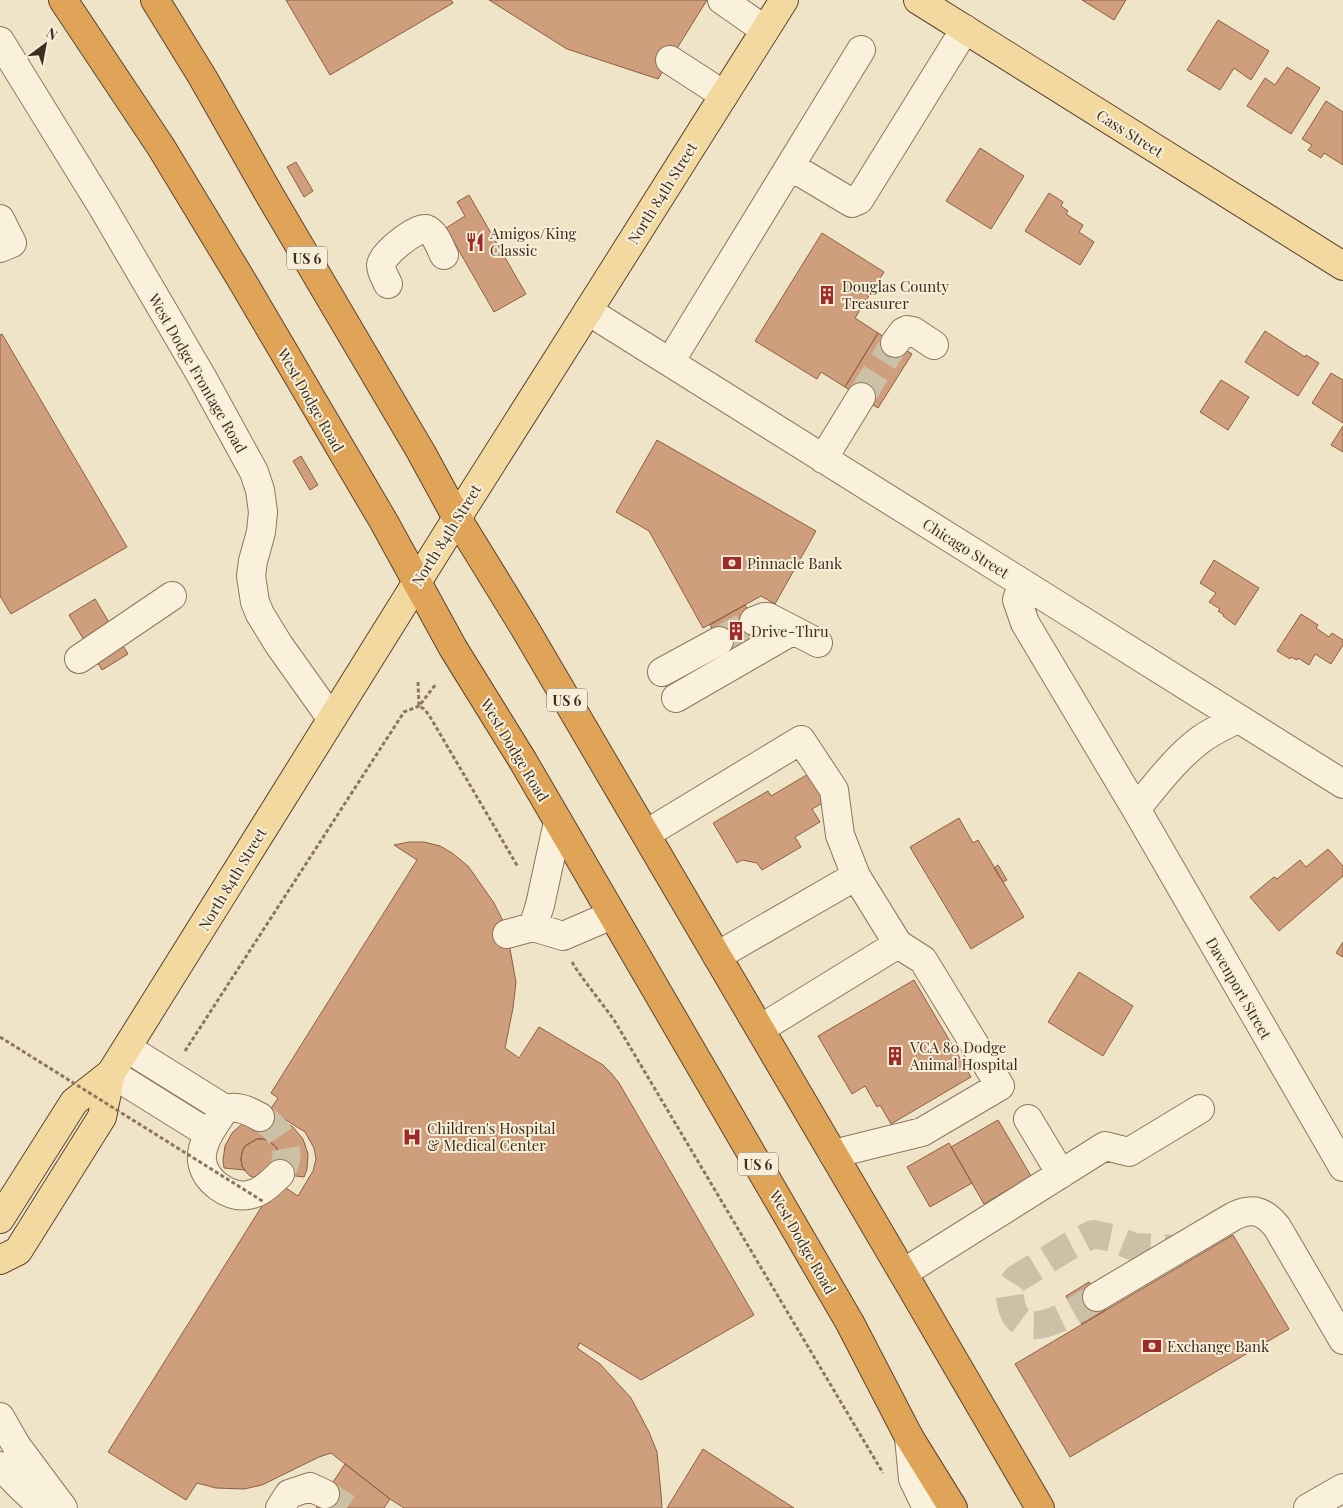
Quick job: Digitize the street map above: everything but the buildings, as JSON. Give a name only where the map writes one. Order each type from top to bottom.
[{"type":"highway","name":"West Dodge Road","points":[[63,0],[156,140],[237,272],[417,581],[453,648],[558,822],[850,1323],[908,1437],[953,1508]]},
{"type":"highway","name":"US 6","points":[[155,0],[203,78],[457,518],[524,627],[646,834],[1040,1508]]},
{"type":"main road","name":"North 84th Street","points":[[0,1219],[9,1196],[74,1102],[111,1073],[331,718],[784,0]]},
{"type":"main road","name":"Cass Street","points":[[918,0],[1343,266]]},
{"type":"main road","name":"North 84th Street","points":[[0,1260],[18,1251],[102,1118],[111,1073]]},
{"type":"street","points":[[722,0],[765,30]]},
{"type":"street","points":[[790,166],[852,203],[859,200],[964,29]]},
{"type":"street","name":"West Dodge Frontage Road","points":[[0,41],[103,208],[202,377],[254,472],[260,490],[263,512],[261,532],[251,576],[255,602],[279,645],[331,718]]},
{"type":"street","points":[[670,362],[861,50]]},
{"type":"street","points":[[670,60],[724,95]]},
{"type":"street","points":[[0,219],[12,242],[0,248]]},
{"type":"street","points":[[388,284],[381,265],[383,259],[396,245],[422,229],[427,230],[434,236],[444,254]]},
{"type":"street","name":"Chicago Street","points":[[588,311],[1343,784]]},
{"type":"street","points":[[895,343],[903,332],[907,330],[913,331],[934,345]]},
{"type":"street","points":[[823,459],[862,397]]},
{"type":"street","name":"Davenport Street","points":[[1022,584],[1017,600],[1025,622],[1136,809],[1343,1167]]},
{"type":"street","points":[[83,664],[176,603]]},
{"type":"street","points":[[754,620],[768,617],[818,643]]},
{"type":"street","points":[[676,698],[792,631]]},
{"type":"street","points":[[662,672],[719,641]]},
{"type":"street","points":[[1136,809],[1175,762],[1192,746],[1209,734],[1238,719]]},
{"type":"street","points":[[646,834],[801,740],[834,790],[840,835],[856,876],[898,944],[923,960],[1000,1086],[922,1132],[834,1154]]},
{"type":"street","points":[[533,927],[540,905],[558,822]]},
{"type":"street","points":[[717,956],[856,876]]},
{"type":"street","points":[[507,934],[533,927],[563,936],[612,915]]},
{"type":"street","points":[[760,1029],[898,944]]},
{"type":"street","points":[[127,1048],[225,1109]]},
{"type":"street","points":[[111,1073],[209,1134]]},
{"type":"street","points":[[260,1117],[238,1108],[225,1109],[209,1134],[204,1147],[202,1161],[209,1176],[217,1186],[233,1194],[247,1195],[262,1190],[280,1174]]},
{"type":"street","points":[[903,1272],[1105,1146],[1130,1152],[1200,1109]]},
{"type":"street","points":[[1028,1120],[1061,1174]]},
{"type":"street","points":[[1097,1297],[1242,1212],[1258,1212],[1272,1221],[1277,1227],[1343,1340]]},
{"type":"street","points":[[0,1417],[16,1445],[63,1508]]},
{"type":"street","points":[[908,1437],[912,1479],[927,1508]]},
{"type":"street","points":[[0,1467],[20,1488],[48,1507],[54,1508]]},
{"type":"street","points":[[280,1508],[289,1494],[310,1487],[325,1494]]},
{"type":"street","points":[[1308,1508],[1343,1488]]},
{"type":"path","points":[[418,682],[419,706]]},
{"type":"path","points":[[183,1054],[404,712],[419,706],[436,684]]},
{"type":"path","points":[[419,706],[429,715],[519,869]]},
{"type":"path","points":[[568,955],[583,980],[602,1002],[614,1020],[883,1474]]},
{"type":"path","points":[[0,1037],[264,1202]]},
{"type":"tunnel","points":[[861,397],[895,343]]},
{"type":"tunnel","points":[[719,641],[754,621]]},
{"type":"tunnel","points":[[260,1117],[275,1128],[284,1142],[286,1157],[280,1174]]},
{"type":"tunnel","points":[[1097,1297],[1067,1315],[1043,1324],[1031,1325],[1021,1322],[1014,1313],[1009,1290],[1016,1279],[1093,1234],[1112,1238],[1134,1247],[1179,1249]]},
{"type":"tunnel","points":[[325,1494],[347,1508]]},
{"type":"place","name":"Amigos/King Classic","points":[[475,242]]},
{"type":"place","name":"Douglas County Treasurer","points":[[827,295]]},
{"type":"place","name":"Pinnacle Bank","points":[[732,563]]},
{"type":"place","name":"Drive-Thru","points":[[736,631]]},
{"type":"place","name":"VCA 80 Dodge Animal Hospital","points":[[895,1056]]},
{"type":"place","name":"Children's Hospital & Medical Center","points":[[412,1137]]},
{"type":"place","name":"Exchange Bank","points":[[1152,1346]]}]
